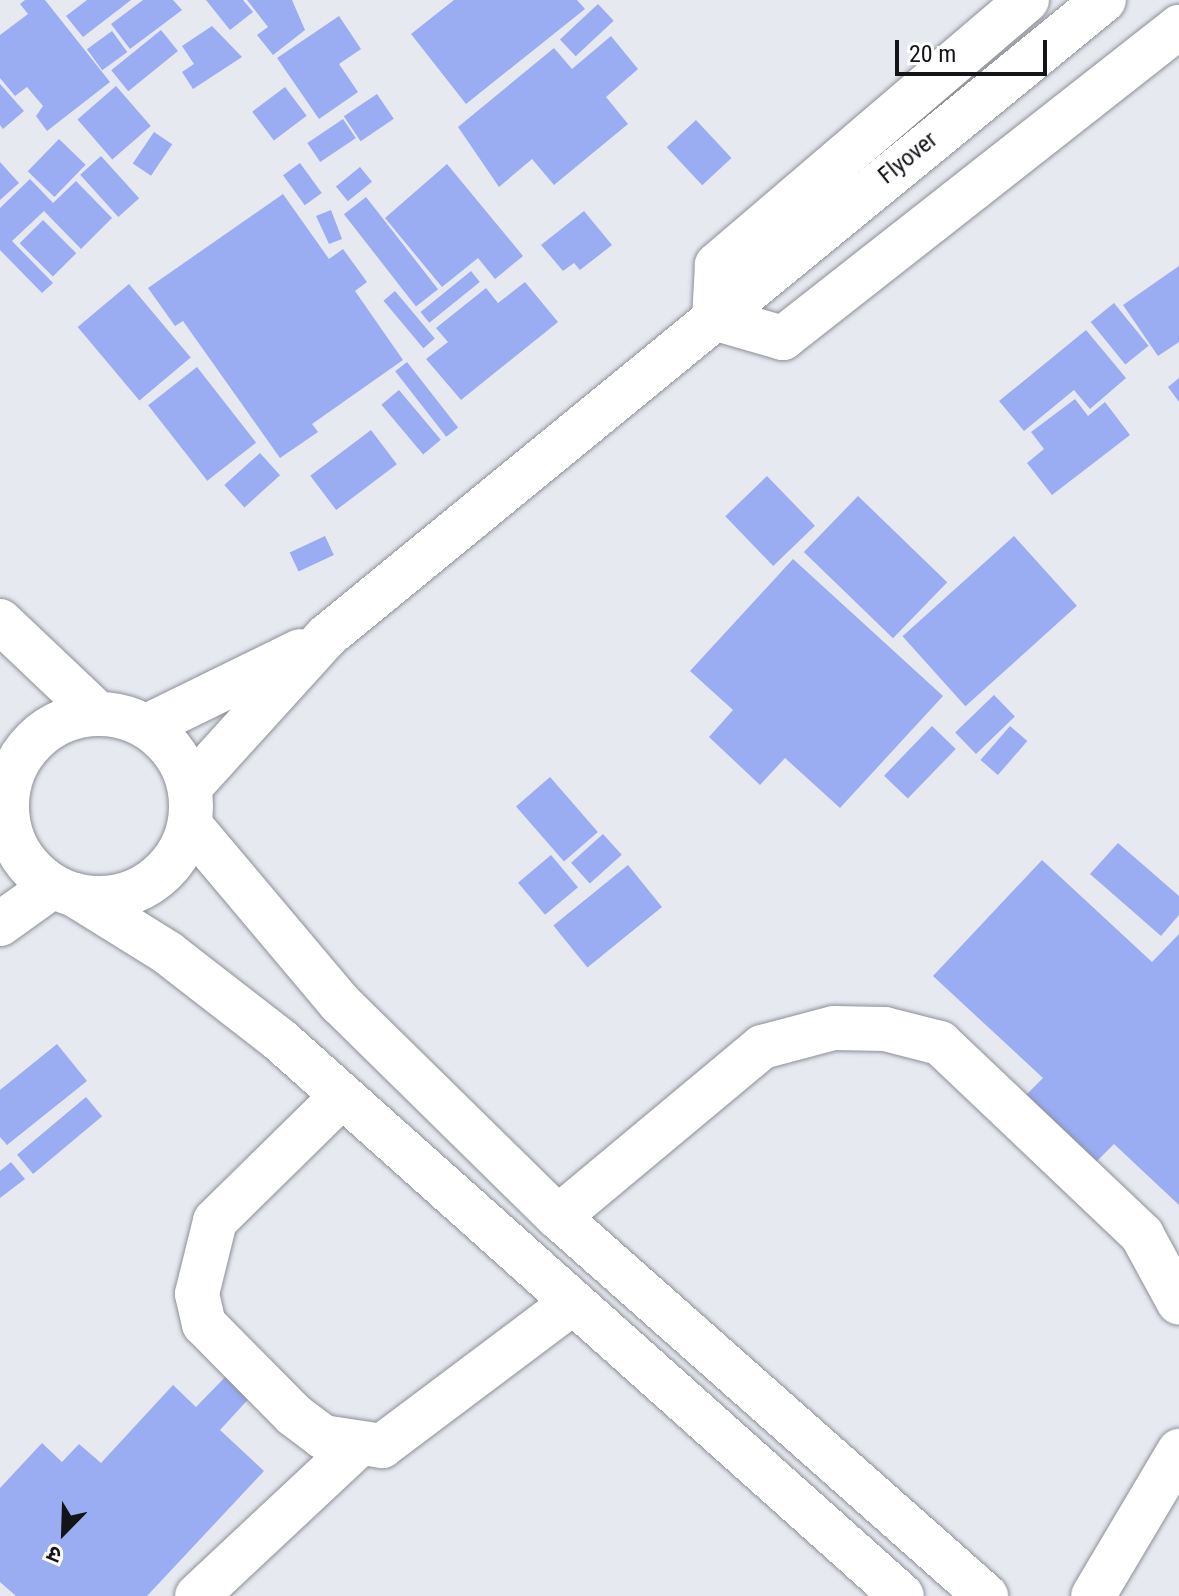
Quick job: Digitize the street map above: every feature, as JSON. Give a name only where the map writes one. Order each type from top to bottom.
[{"type":"main road","points":[[1027,0],[717,265],[714,318],[783,338],[1179,27]]},
{"type":"main road","name":"Flyover","points":[[327,636],[759,278],[1104,0]]},
{"type":"main road","points":[[0,621],[97,713],[147,726],[166,742],[190,806],[340,1003],[558,1217],[986,1596]]},
{"type":"main road","points":[[147,726],[327,636]]},
{"type":"main road","points":[[0,924],[64,891],[99,898],[147,885],[166,869],[190,806],[327,636]]},
{"type":"main road","points":[[97,713],[46,729],[26,747],[1,794],[17,848],[64,891],[168,953],[342,1096],[570,1305],[902,1596]]},
{"type":"main road","points":[[558,1217],[762,1047],[834,1028],[885,1029],[940,1043],[1142,1235],[1179,1303]]},
{"type":"main road","points":[[342,1096],[215,1221],[197,1294],[204,1324],[294,1415],[323,1437],[356,1447],[382,1446],[570,1305]]},
{"type":"main road","points":[[197,1596],[356,1447]]},
{"type":"main road","points":[[1093,1596],[1179,1451]]},
{"type":"building","points":[[25,0],[45,0],[110,82],[47,131],[36,116],[43,106],[27,87],[15,96],[0,78],[0,35],[28,14],[20,4]]},
{"type":"building","points":[[87,0],[131,0],[83,37],[66,16]]},
{"type":"building","points":[[143,0],[173,0],[182,10],[130,49],[111,24]]},
{"type":"building","points":[[206,0],[243,0],[253,12],[230,30]]},
{"type":"building","points":[[247,0],[292,0],[305,30],[273,55],[257,35],[268,27]]},
{"type":"building","points":[[454,0],[577,0],[585,9],[466,104],[411,34]]},
{"type":"building","points":[[598,4],[614,21],[576,56],[560,39]]},
{"type":"building","points":[[339,16],[361,49],[339,64],[358,92],[319,119],[277,58]]},
{"type":"building","points":[[212,26],[242,57],[193,89],[182,72],[194,64],[182,46]]},
{"type":"building","points":[[161,30],[178,51],[128,91],[111,70]]},
{"type":"building","points":[[112,31],[127,52],[102,70],[87,49]]},
{"type":"building","points":[[611,36],[638,69],[606,97],[628,124],[554,185],[532,159],[499,187],[458,127],[554,48],[572,69]]},
{"type":"building","points":[[0,84],[24,111],[3,129],[0,125]]},
{"type":"building","points":[[116,86],[151,126],[112,159],[78,119]]},
{"type":"building","points":[[285,87],[307,116],[274,140],[252,112]]},
{"type":"building","points":[[377,94],[394,119],[361,141],[344,116]]},
{"type":"building","points":[[343,119],[356,138],[320,162],[307,143]]},
{"type":"building","points":[[696,120],[731,158],[702,185],[667,147]]},
{"type":"building","points":[[154,132],[172,144],[151,176],[133,164]]},
{"type":"building","points":[[59,139],[86,165],[54,197],[28,171]]},
{"type":"building","points":[[101,156],[139,198],[118,217],[80,175]]},
{"type":"building","points":[[0,162],[19,183],[0,200]]},
{"type":"building","points":[[300,163],[322,193],[305,205],[283,175]]},
{"type":"building","points":[[447,164],[523,256],[495,279],[478,258],[442,287],[385,218]]},
{"type":"building","points":[[360,167],[372,182],[348,201],[336,187]]},
{"type":"building","points":[[30,179],[53,203],[76,181],[112,218],[81,249],[44,211],[12,241],[53,283],[42,293],[0,250],[0,208]]},
{"type":"building","points":[[283,194],[329,259],[343,249],[367,282],[355,291],[403,360],[312,424],[318,432],[280,458],[183,321],[175,326],[148,288]]},
{"type":"building","points":[[366,197],[438,289],[416,306],[344,214]]},
{"type":"building","points":[[331,210],[342,239],[329,244],[316,216]]},
{"type":"building","points":[[584,211],[612,245],[580,270],[574,263],[563,271],[541,245]]},
{"type":"building","points":[[43,220],[76,253],[53,277],[20,243]]},
{"type":"building","points":[[1179,266],[1179,342],[1158,356],[1123,305]]},
{"type":"building","points":[[471,271],[480,282],[429,323],[420,312]]},
{"type":"building","points":[[525,282],[558,322],[461,400],[426,359],[448,342],[436,328],[486,288],[498,303]]},
{"type":"building","points":[[129,284],[191,358],[139,401],[78,327]]},
{"type":"building","points":[[395,291],[435,338],[423,348],[384,301]]},
{"type":"building","points":[[1114,303],[1149,346],[1125,365],[1091,322]]},
{"type":"building","points":[[1086,330],[1126,378],[1090,409],[1074,390],[1024,431],[999,401]]},
{"type":"building","points":[[407,362],[458,427],[446,437],[395,371]]},
{"type":"building","points":[[197,367],[256,443],[207,481],[148,405]]},
{"type":"building","points":[[1179,378],[1179,402],[1168,387]]},
{"type":"building","points":[[399,390],[441,440],[423,455],[381,405]]},
{"type":"building","points":[[1075,399],[1088,416],[1105,402],[1130,435],[1052,495],[1027,463],[1044,449],[1031,432]]},
{"type":"building","points":[[371,430],[397,464],[336,510],[310,476]]},
{"type":"building","points":[[260,453],[280,475],[244,507],[224,485]]},
{"type":"building","points":[[767,476],[815,526],[773,566],[725,516]]},
{"type":"building","points":[[858,496],[947,582],[893,638],[804,552]]},
{"type":"building","points":[[325,536],[334,555],[299,572],[290,552]]},
{"type":"building","points":[[1014,536],[1077,606],[965,706],[903,636]]},
{"type":"building","points":[[793,559],[943,696],[840,808],[785,758],[760,785],[709,737],[733,710],[690,671]]},
{"type":"building","points":[[994,695],[1015,717],[976,754],[955,733]]},
{"type":"building","points":[[932,726],[956,749],[908,799],[884,776]]},
{"type":"building","points":[[1010,726],[1027,741],[998,775],[980,760]]},
{"type":"building","points":[[550,777],[598,832],[564,862],[516,807]]},
{"type":"building","points":[[603,834],[622,855],[590,884],[571,863]]},
{"type":"building","points":[[1118,843],[1179,896],[1179,915],[1161,936],[1090,874]]},
{"type":"building","points":[[551,855],[578,887],[545,915],[518,883]]},
{"type":"building","points":[[1042,860],[1152,962],[1179,934],[1179,1205],[1114,1144],[1091,1167],[1020,1101],[1043,1078],[933,976]]},
{"type":"building","points":[[628,865],[662,907],[587,967],[553,925]]},
{"type":"building","points":[[57,1044],[87,1081],[7,1145],[0,1137],[0,1090]]},
{"type":"building","points":[[86,1097],[102,1116],[33,1174],[17,1155]]},
{"type":"building","points":[[11,1162],[25,1179],[0,1198],[0,1171]]},
{"type":"building","points":[[231,1371],[254,1393],[220,1430],[264,1471],[147,1596],[16,1596],[0,1582],[0,1488],[42,1443],[62,1462],[79,1444],[101,1463],[173,1385],[196,1407]]}]
